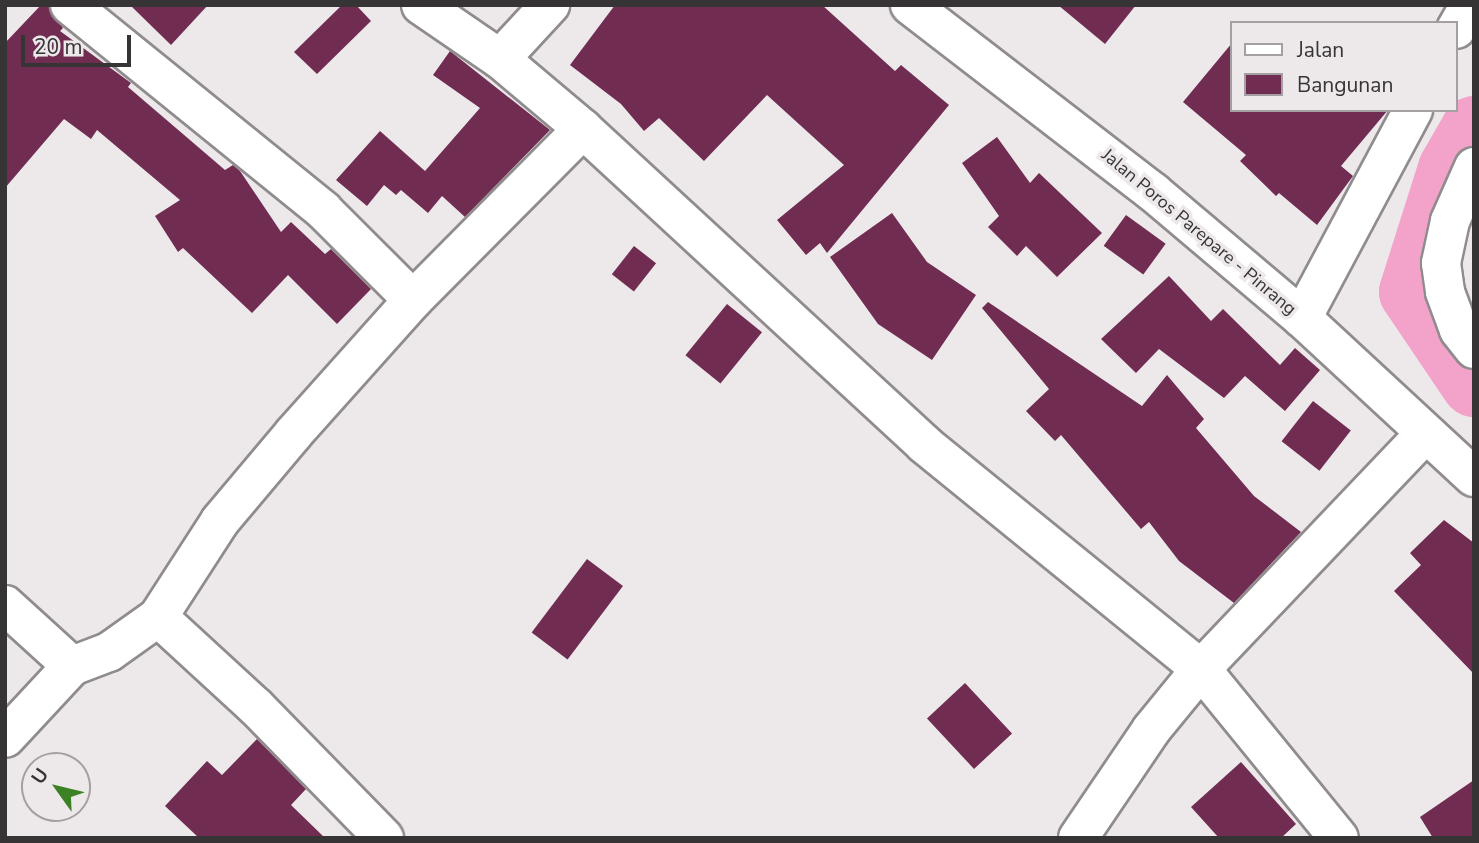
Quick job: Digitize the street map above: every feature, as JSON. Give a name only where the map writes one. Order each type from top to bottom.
[{"type":"main road","points":[[69,5],[323,210],[413,300]]},
{"type":"main road","points":[[421,5],[500,59],[583,129],[924,444],[1201,669],[1339,838]]},
{"type":"main road","points":[[500,59],[550,5]]},
{"type":"main road","name":"Jalan Poros Parepare - Pinrang","points":[[910,5],[1066,122],[1302,317],[1474,477]]},
{"type":"main road","points":[[1302,317],[1412,112]]},
{"type":"main road","points":[[5,738],[72,666],[109,652],[158,617],[220,521],[413,300],[583,129]]},
{"type":"main road","points":[[1474,167],[1450,221],[1441,263],[1449,305],[1459,330],[1474,349]]},
{"type":"main road","points":[[1078,838],[1151,730],[1201,669],[1425,434]]},
{"type":"main road","points":[[5,605],[72,666]]},
{"type":"main road","points":[[158,617],[256,707],[384,838]]},
{"type":"building","points":[[41,5],[49,5],[63,28],[60,31],[131,83],[128,87],[225,170],[233,165],[240,171],[281,232],[291,222],[325,254],[331,249],[371,289],[337,324],[288,275],[252,313],[183,248],[178,252],[155,216],[180,200],[97,130],[91,139],[64,119],[5,188],[5,43]]},
{"type":"building","points":[[130,5],[208,5],[171,45]]},
{"type":"building","points":[[342,5],[356,5],[371,21],[317,74],[294,52]]},
{"type":"building","points":[[615,5],[822,5],[895,71],[901,65],[949,105],[827,253],[820,243],[806,255],[777,220],[844,165],[767,95],[704,161],[659,118],[644,131],[621,104],[570,65]]},
{"type":"building","points":[[1058,5],[1136,5],[1105,44]]},
{"type":"building","points":[[1230,45],[1230,112],[1386,112],[1341,166],[1353,176],[1317,225],[1279,193],[1276,196],[1240,161],[1246,155],[1183,102]]},
{"type":"building","points":[[450,51],[550,130],[465,217],[442,196],[428,213],[401,190],[396,195],[384,185],[367,206],[336,180],[380,131],[425,171],[480,108],[433,75]]},
{"type":"building","points":[[997,137],[1030,183],[1039,173],[1102,233],[1057,277],[1026,246],[1017,256],[988,227],[999,216],[962,163]]},
{"type":"building","points":[[892,213],[927,262],[976,295],[932,360],[878,324],[830,257]]},
{"type":"building","points":[[1126,215],[1166,244],[1143,275],[1104,246]]},
{"type":"building","points":[[634,246],[656,263],[634,292],[612,274]]},
{"type":"building","points":[[1169,276],[1211,321],[1223,309],[1280,365],[1295,348],[1320,370],[1285,411],[1245,376],[1224,398],[1159,349],[1136,373],[1101,339]]},
{"type":"building","points":[[988,302],[1142,406],[1167,375],[1204,419],[1196,428],[1254,496],[1301,532],[1234,603],[1179,561],[1149,522],[1141,529],[1061,435],[1055,441],[1026,411],[1049,389],[982,308]]},
{"type":"building","points":[[727,304],[762,332],[720,384],[685,355]]},
{"type":"building","points":[[1313,401],[1351,431],[1319,471],[1282,441]]},
{"type":"building","points":[[1444,520],[1474,543],[1474,674],[1394,591],[1421,565],[1410,553]]},
{"type":"building","points":[[587,559],[623,586],[568,660],[532,632]]},
{"type":"building","points":[[965,683],[1012,733],[974,769],[927,718]]},
{"type":"building","points":[[257,739],[306,789],[291,805],[325,838],[199,838],[165,806],[207,761],[222,775]]},
{"type":"building","points":[[1241,762],[1296,824],[1281,838],[1219,838],[1191,807]]},
{"type":"building","points":[[1474,780],[1474,838],[1433,838],[1420,817]]},
{"type":"waterway","points":[[1474,129],[1451,169],[1412,292],[1474,384]]}]
